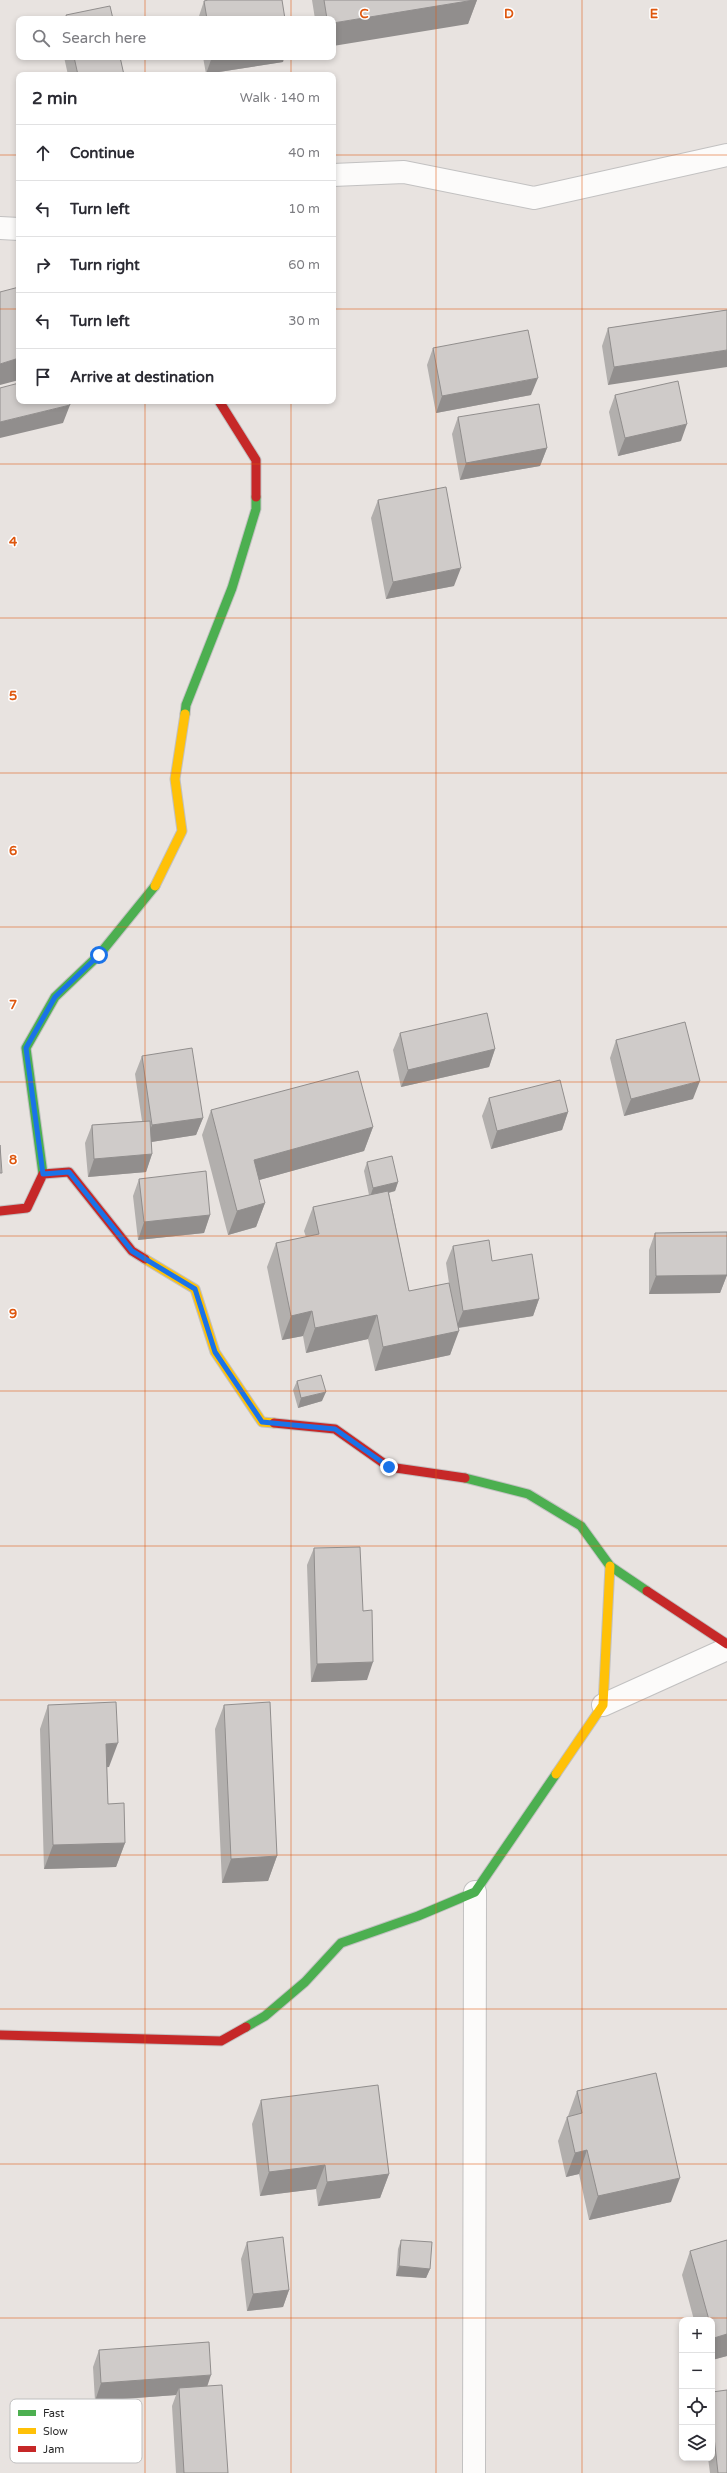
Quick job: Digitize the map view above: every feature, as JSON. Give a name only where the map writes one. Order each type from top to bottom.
[{"type":"street","points":[[336,175],[404,172],[534,198],[727,155]]},
{"type":"street","points":[[0,228],[16,229]]},
{"type":"street","points":[[0,1211],[27,1208],[43,1174],[26,1048],[55,997],[99,955],[156,884],[182,831],[175,779],[186,705],[232,588],[256,509],[256,460],[221,404]]},
{"type":"street","points":[[43,1174],[69,1172],[132,1251],[195,1289],[215,1352],[262,1422],[335,1429],[389,1467],[459,1477],[528,1494],[581,1526],[610,1566],[727,1644]]},
{"type":"street","points":[[0,2035],[221,2041],[265,2016],[305,1982],[341,1943],[418,1916],[475,1892],[603,1704],[610,1566]]},
{"type":"street","points":[[603,1704],[727,1649]]},
{"type":"street","points":[[474,2473],[475,1892]]},
{"type":"building","points":[[282,0],[285,16],[206,16],[204,1]]},
{"type":"building","points":[[324,0],[474,0],[336,23],[336,16],[327,16]]},
{"type":"building","points":[[110,6],[112,16],[66,16]]},
{"type":"building","points":[[75,60],[121,60],[123,72],[77,72]]},
{"type":"building","points":[[16,288],[16,359],[0,364],[0,292]]},
{"type":"building","points":[[727,310],[727,350],[614,367],[608,328]]},
{"type":"building","points":[[528,330],[538,378],[442,396],[433,348]]},
{"type":"building","points":[[678,381],[687,424],[625,438],[615,395]]},
{"type":"building","points":[[16,384],[16,404],[70,405],[0,422],[0,388]]},
{"type":"building","points":[[539,404],[547,448],[466,463],[458,417]]},
{"type":"building","points":[[446,487],[461,568],[393,582],[378,500]]},
{"type":"building","points":[[487,1013],[495,1049],[408,1070],[400,1033]]},
{"type":"building","points":[[685,1022],[700,1081],[631,1099],[616,1040]]},
{"type":"building","points":[[192,1048],[203,1118],[152,1125],[142,1056]]},
{"type":"building","points":[[358,1071],[373,1127],[254,1160],[265,1203],[237,1211],[211,1110]]},
{"type":"building","points":[[560,1080],[568,1112],[497,1131],[489,1098]]},
{"type":"building","points":[[150,1121],[152,1154],[94,1159],[92,1125]]},
{"type":"building","points":[[0,1145],[2,1173],[0,1173]]},
{"type":"building","points":[[392,1156],[398,1182],[373,1188],[367,1162]]},
{"type":"building","points":[[206,1171],[210,1215],[144,1222],[139,1179]]},
{"type":"building","points":[[388,1191],[409,1291],[449,1283],[459,1331],[383,1347],[377,1315],[315,1328],[312,1311],[291,1316],[276,1243],[319,1234],[313,1207]]},
{"type":"building","points":[[727,1232],[727,1275],[656,1276],[655,1233]]},
{"type":"building","points":[[489,1240],[492,1261],[532,1254],[539,1299],[463,1311],[453,1246]]},
{"type":"building","points":[[321,1375],[326,1392],[301,1398],[297,1381]]},
{"type":"building","points":[[360,1547],[363,1611],[372,1610],[373,1662],[317,1664],[314,1548]]},
{"type":"building","points":[[116,1702],[118,1743],[106,1744],[108,1804],[124,1803],[125,1843],[53,1845],[48,1705]]},
{"type":"building","points":[[270,1702],[277,1856],[231,1859],[224,1705]]},
{"type":"building","points":[[656,2073],[680,2178],[598,2196],[587,2150],[575,2153],[567,2117],[582,2113],[577,2091]]},
{"type":"building","points":[[378,2085],[389,2174],[327,2182],[325,2165],[269,2172],[261,2100]]},
{"type":"building","points":[[283,2237],[289,2290],[253,2294],[247,2242]]},
{"type":"building","points":[[401,2240],[432,2242],[430,2269],[399,2266]]},
{"type":"building","points":[[727,2240],[727,2334],[715,2338],[715,2317],[708,2317],[690,2251]]},
{"type":"building","points":[[209,2342],[211,2375],[101,2383],[99,2350]]},
{"type":"building","points":[[222,2385],[228,2473],[184,2473],[179,2388]]},
{"type":"building","points":[[727,2390],[727,2473],[718,2473],[715,2446],[715,2392]]},
{"type":"traffic: fast","points":[[185,714],[186,705],[232,588],[256,509],[256,497]]},
{"type":"traffic: fast","points":[[43,1174],[26,1048],[55,997],[99,955],[155,886]]},
{"type":"traffic: fast","points":[[465,1478],[528,1494],[581,1526],[610,1566],[647,1591]]},
{"type":"traffic: fast","points":[[246,2027],[265,2016],[305,1982],[341,1943],[418,1916],[475,1892],[556,1774]]},
{"type":"traffic: slow","points":[[155,886],[182,831],[175,779],[185,714]]},
{"type":"traffic: slow","points":[[145,1259],[195,1289],[215,1352],[262,1422],[274,1423]]},
{"type":"traffic: slow","points":[[556,1774],[603,1705],[610,1566]]},
{"type":"traffic: jam","points":[[221,404],[256,460],[256,497]]},
{"type":"traffic: jam","points":[[0,1211],[27,1208],[43,1174],[69,1172],[132,1251],[145,1259]]},
{"type":"traffic: jam","points":[[274,1423],[335,1429],[389,1467],[465,1478]]},
{"type":"traffic: jam","points":[[647,1591],[727,1644]]},
{"type":"traffic: jam","points":[[0,2035],[221,2041],[246,2027]]},
{"type":"route","points":[[99,955],[55,997],[26,1048],[43,1174],[69,1172],[132,1251],[195,1289],[215,1352],[262,1422],[335,1429],[389,1467]]}]
